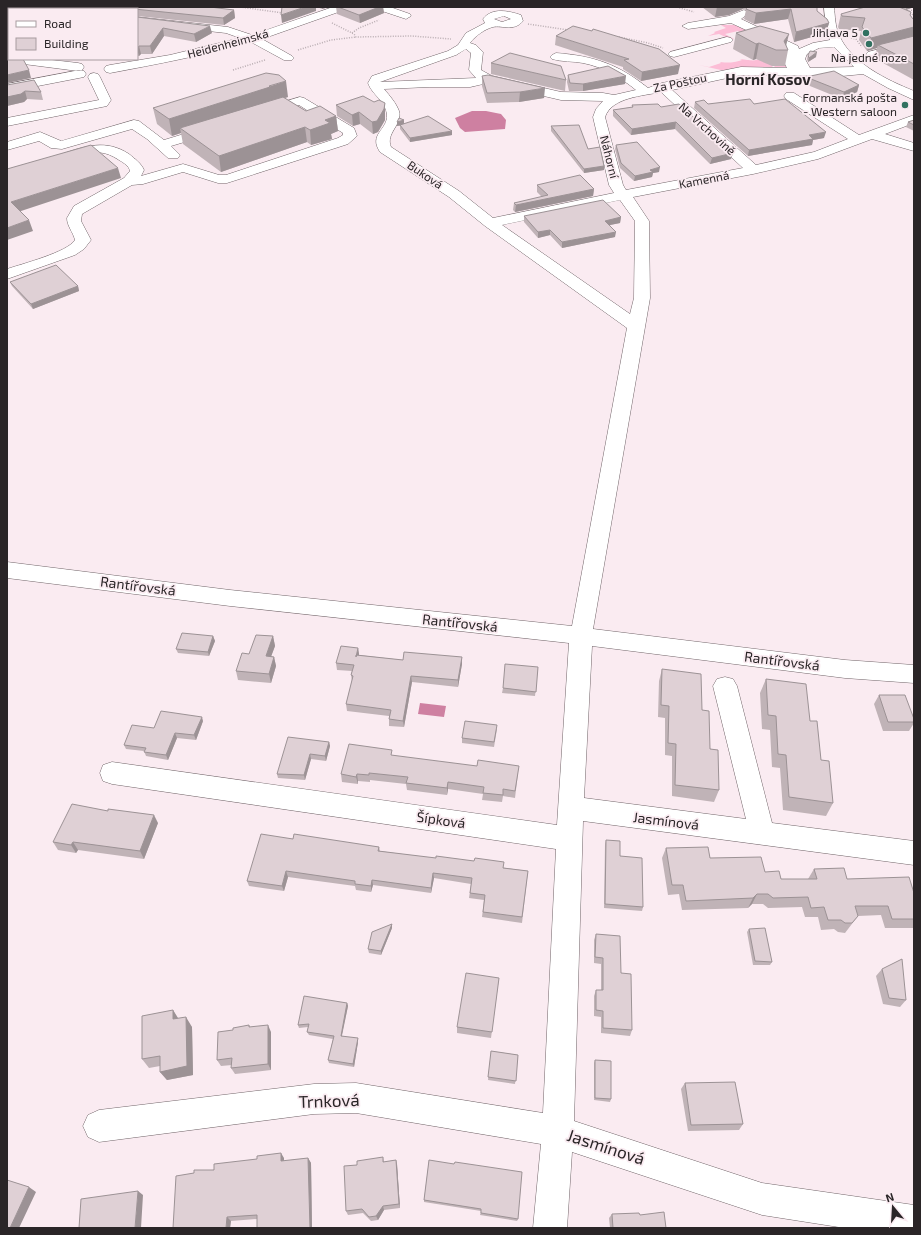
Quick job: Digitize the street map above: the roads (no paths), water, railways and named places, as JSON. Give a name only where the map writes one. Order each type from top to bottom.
[{"type":"street","name":"Heidenheimská","points":[[94,70],[177,58],[254,38],[343,7]]},
{"type":"street","points":[[380,7],[406,16]]},
{"type":"street","points":[[712,44],[683,23],[732,19],[744,14],[737,7]]},
{"type":"street","points":[[829,7],[833,34],[837,43],[843,50],[865,70],[892,86],[914,96]]},
{"type":"street","points":[[480,9],[493,19],[508,25],[524,9]]},
{"type":"street","points":[[129,181],[143,180],[183,168],[218,179],[227,179],[343,140],[366,139],[383,135],[393,118],[393,114],[390,106],[375,86],[374,83],[376,79],[446,55],[466,43],[470,35],[493,19]]},
{"type":"street","points":[[732,19],[794,48],[788,58],[801,72]]},
{"type":"street","points":[[138,20],[228,30],[254,38],[288,58]]},
{"type":"street","points":[[674,54],[727,40]]},
{"type":"street","points":[[880,40],[914,42]]},
{"type":"street","points":[[873,53],[914,42]]},
{"type":"street","points":[[466,43],[477,52],[475,70],[478,74],[488,79],[561,96],[603,97],[614,99]]},
{"type":"street","points":[[801,72],[799,59],[802,52],[817,45],[837,43]]},
{"type":"street","points":[[556,57],[581,59],[610,67],[630,79],[644,91]]},
{"type":"street","points":[[22,60],[94,70]]},
{"type":"street","points":[[7,88],[94,70]]},
{"type":"street","points":[[7,122],[103,102],[105,100],[94,70]]},
{"type":"street","name":"Za Poštou","points":[[599,117],[601,109],[614,99],[662,87],[741,71],[842,72],[865,70]]},
{"type":"street","points":[[375,86],[428,83],[470,83],[488,79]]},
{"type":"street","name":"Na Vrchovině","points":[[662,87],[753,170]]},
{"type":"street","name":"Buková","points":[[249,117],[297,96],[349,131],[386,148],[454,194],[490,223],[636,326]]},
{"type":"street","points":[[790,96],[858,140]]},
{"type":"street","name":"Náhorní","points":[[581,636],[642,298],[642,221],[638,211],[616,185],[599,117]]},
{"type":"street","points":[[7,146],[40,136],[56,145],[62,145],[149,119]]},
{"type":"street","name":"Kamenná","points":[[490,223],[753,170],[818,155],[914,119]]},
{"type":"street","points":[[134,124],[162,145],[176,158],[183,168]]},
{"type":"street","points":[[162,145],[220,126]]},
{"type":"street","points":[[872,135],[914,147]]},
{"type":"street","points":[[7,274],[70,252],[79,246],[83,240],[82,234],[74,223],[74,216],[76,212],[129,181],[135,175],[136,167],[117,152],[111,150],[100,148],[55,160]]},
{"type":"street","name":"Rantířovská","points":[[7,570],[230,598],[581,636],[845,669],[914,674]]},
{"type":"street","points":[[569,839],[581,636]]},
{"type":"street","points":[[725,686],[762,833]]},
{"type":"street","name":"Šípková","points":[[112,773],[569,839]]},
{"type":"street","name":"Jasmínová","points":[[570,808],[914,853]]},
{"type":"street","name":"Jasmínová","points":[[569,839],[558,1131],[762,1199],[914,1222]]},
{"type":"street","name":"Trnková","points":[[99,1126],[314,1099],[356,1098],[558,1131]]},
{"type":"street","points":[[550,1228],[558,1131]]},
{"type":"place","name":"Jihlava 5","points":[[866,33]]},
{"type":"place","name":"Na jedné noze","points":[[869,44]]},
{"type":"place","name":"Formanská pošta - Western saloon","points":[[905,105]]},
{"type":"district","name":"Horní Kosov","points":[[768,80]]}]
